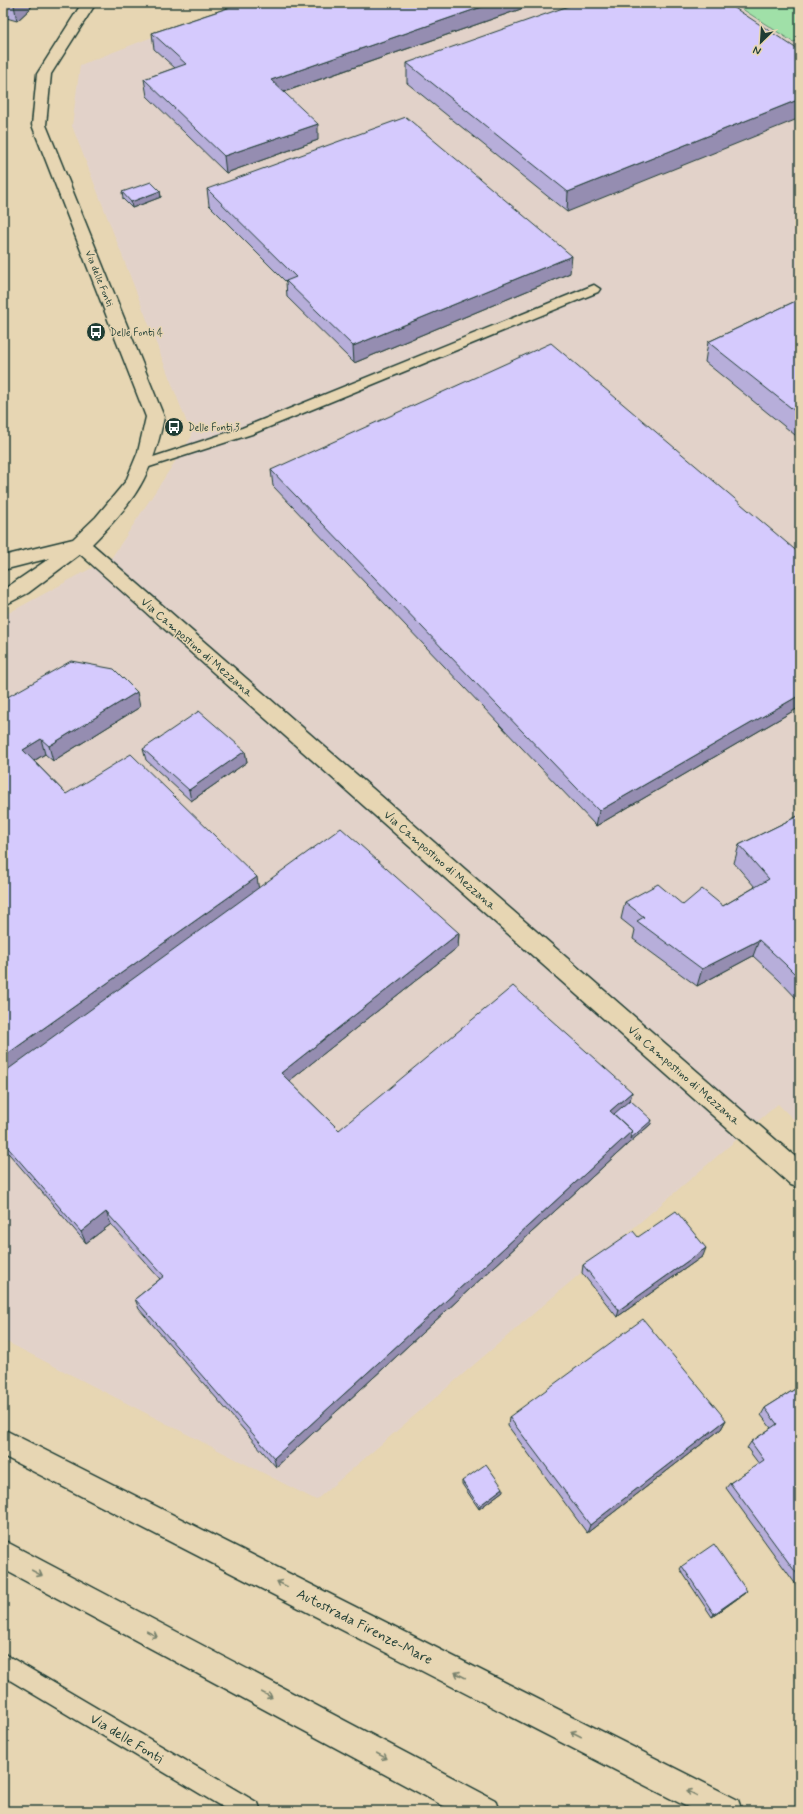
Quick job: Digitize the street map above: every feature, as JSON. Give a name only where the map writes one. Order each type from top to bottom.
[{"type":"main road","name":"Via delle Fonti","points":[[3,599],[42,574],[80,544],[123,499],[143,465],[155,417],[39,125],[44,74],[89,3]]},
{"type":"main road","points":[[3,563],[80,544]]},
{"type":"main road","name":"Via Campostino di Mezzana","points":[[80,544],[800,1177]]},
{"type":"main road","name":"Autostrada Firenze-Mare","points":[[3,1442],[727,1811]]},
{"type":"main road","points":[[3,1554],[484,1811]]},
{"type":"lane","points":[[143,465],[247,431],[594,289]]},
{"type":"lane","name":"Via delle Fonti","points":[[3,1664],[250,1811]]},
{"type":"shaded area","points":[[240,3],[800,3],[800,1126],[778,1104],[316,1500],[3,1340],[3,616],[112,557],[192,436],[72,126],[80,65]]},
{"type":"green space","points":[[733,3],[800,3],[800,40],[793,42]]},
{"type":"building","points":[[243,3],[493,3],[271,80],[318,124],[224,156],[144,79],[186,64],[152,33]]},
{"type":"building","points":[[577,3],[727,3],[800,51],[800,99],[568,192],[407,63]]},
{"type":"building","points":[[406,117],[572,256],[353,346],[286,281],[296,277],[207,189]]},
{"type":"building","points":[[151,182],[160,191],[131,202],[122,192]]},
{"type":"building","points":[[800,299],[800,415],[708,342]]},
{"type":"building","points":[[551,343],[800,554],[800,695],[599,811],[271,470]]},
{"type":"building","points":[[71,661],[114,669],[137,692],[49,746],[41,739],[23,750],[66,794],[131,754],[257,877],[3,1057],[3,698],[4,699]]},
{"type":"building","points":[[199,711],[245,751],[189,790],[143,749]]},
{"type":"building","points":[[800,815],[800,979],[759,940],[702,969],[637,921],[644,917],[625,902],[658,884],[683,905],[702,889],[723,906],[769,879],[739,845]]},
{"type":"building","points":[[341,828],[459,933],[281,1073],[339,1130],[513,986],[632,1092],[610,1111],[632,1131],[274,1458],[135,1299],[164,1276],[106,1212],[81,1232],[3,1142],[3,1073]]},
{"type":"building","points":[[630,1100],[652,1120],[630,1139],[632,1131],[614,1114]]},
{"type":"building","points":[[676,1211],[706,1248],[619,1310],[583,1265],[633,1231],[638,1237]]},
{"type":"building","points":[[643,1319],[726,1420],[590,1525],[509,1417]]},
{"type":"building","points":[[800,1386],[800,1578],[730,1483],[764,1460],[751,1442],[777,1424],[765,1408]]},
{"type":"building","points":[[486,1464],[503,1488],[479,1506],[462,1481]]},
{"type":"building","points":[[714,1544],[747,1591],[714,1614],[682,1566]]},
{"type":"place","name":"Delle Fonti 4","points":[[96,332]]},
{"type":"place","name":"Delle Fonti 3","points":[[174,427]]}]
